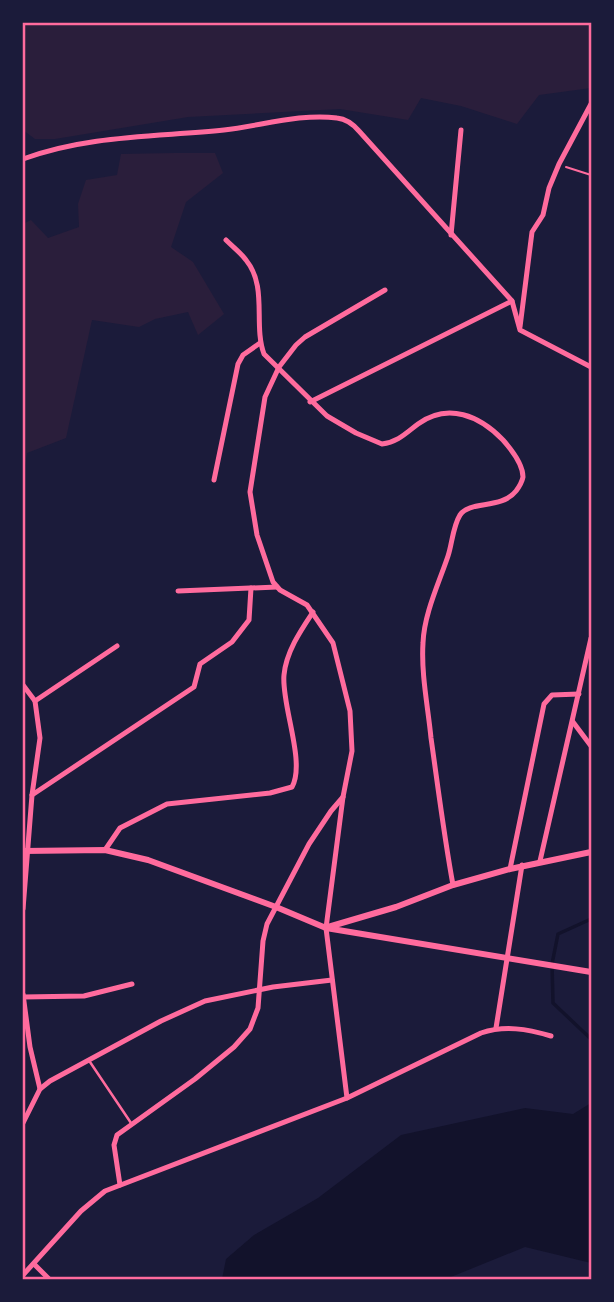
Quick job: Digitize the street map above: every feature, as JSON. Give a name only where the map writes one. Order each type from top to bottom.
[{"type":"street","points":[[520,330],[531,232],[543,215],[549,188],[559,164],[591,104]]},
{"type":"street","points":[[23,159],[53,148],[87,141],[222,130],[300,119],[340,118],[359,131],[512,301],[520,330],[591,367]]},
{"type":"street","points":[[451,234],[461,130]]},
{"type":"street","points":[[226,240],[247,261],[258,286],[260,343],[267,358],[279,367],[310,402],[335,421],[382,444],[402,438],[429,418],[453,413],[472,416],[485,423],[508,445],[523,476],[520,486],[504,502],[468,509],[458,517],[451,548],[425,624],[423,662],[442,823],[453,885]]},
{"type":"street","points":[[276,587],[257,535],[250,492],[265,397],[279,367],[296,345],[384,290]]},
{"type":"street","points":[[310,402],[512,301]]},
{"type":"street","points":[[214,480],[238,364],[243,355],[260,343]]},
{"type":"street","points":[[178,591],[276,587],[302,601],[313,612],[333,643],[350,712],[352,751],[343,797],[326,928],[346,1098]]},
{"type":"street","points":[[32,796],[194,687],[200,664],[232,642],[249,620],[251,588]]},
{"type":"street","points":[[105,850],[120,828],[167,804],[270,793],[292,787],[295,783],[296,767],[284,689],[285,667],[300,631],[313,612]]},
{"type":"street","points":[[540,861],[591,638]]},
{"type":"street","points":[[35,701],[117,646]]},
{"type":"street","points":[[23,685],[35,701],[40,738],[25,851],[23,909]]},
{"type":"street","points":[[510,869],[544,704],[552,695],[579,694]]},
{"type":"street","points":[[573,722],[591,746]]},
{"type":"street","points":[[120,1185],[115,1160],[115,1138],[121,1130],[195,1079],[243,1039],[254,1020],[260,990],[262,941],[267,923],[309,844],[343,797]]},
{"type":"street","points":[[25,851],[105,850],[148,860],[326,928],[591,972]]},
{"type":"street","points":[[326,928],[522,865],[591,852]]},
{"type":"street","points":[[496,1028],[522,865]]},
{"type":"street","points":[[23,1123],[40,1089],[63,1073],[205,1001],[332,980]]},
{"type":"street","points":[[40,1089],[30,1047],[23,995],[84,996],[132,984]]},
{"type":"street","points":[[23,1275],[81,1211],[105,1191],[346,1098],[481,1033],[496,1028],[524,1029],[551,1036]]},
{"type":"street","points":[[34,1264],[49,1279]]},
{"type":"lane","points":[[89,1060],[131,1124]]},
{"type":"path","points":[[559,164],[591,175]]},
{"type":"shaded area","points":[[23,23],[591,23],[591,88],[539,95],[517,124],[461,106],[421,98],[408,120],[340,109],[188,117],[55,139],[35,139],[23,130]]},
{"type":"shaded area","points":[[215,153],[223,173],[186,202],[171,247],[193,262],[224,314],[198,335],[188,312],[155,319],[139,327],[92,320],[66,438],[27,453],[23,479],[23,224],[31,220],[48,238],[79,227],[78,204],[86,180],[117,175],[121,154]]},
{"type":"shaded area","points":[[591,1103],[591,1263],[525,1247],[446,1279],[222,1279],[226,1259],[254,1235],[318,1198],[401,1135],[525,1108],[573,1114]]},
{"type":"waterway","points":[[591,919],[558,934],[552,964],[553,1003],[591,1039]]}]
